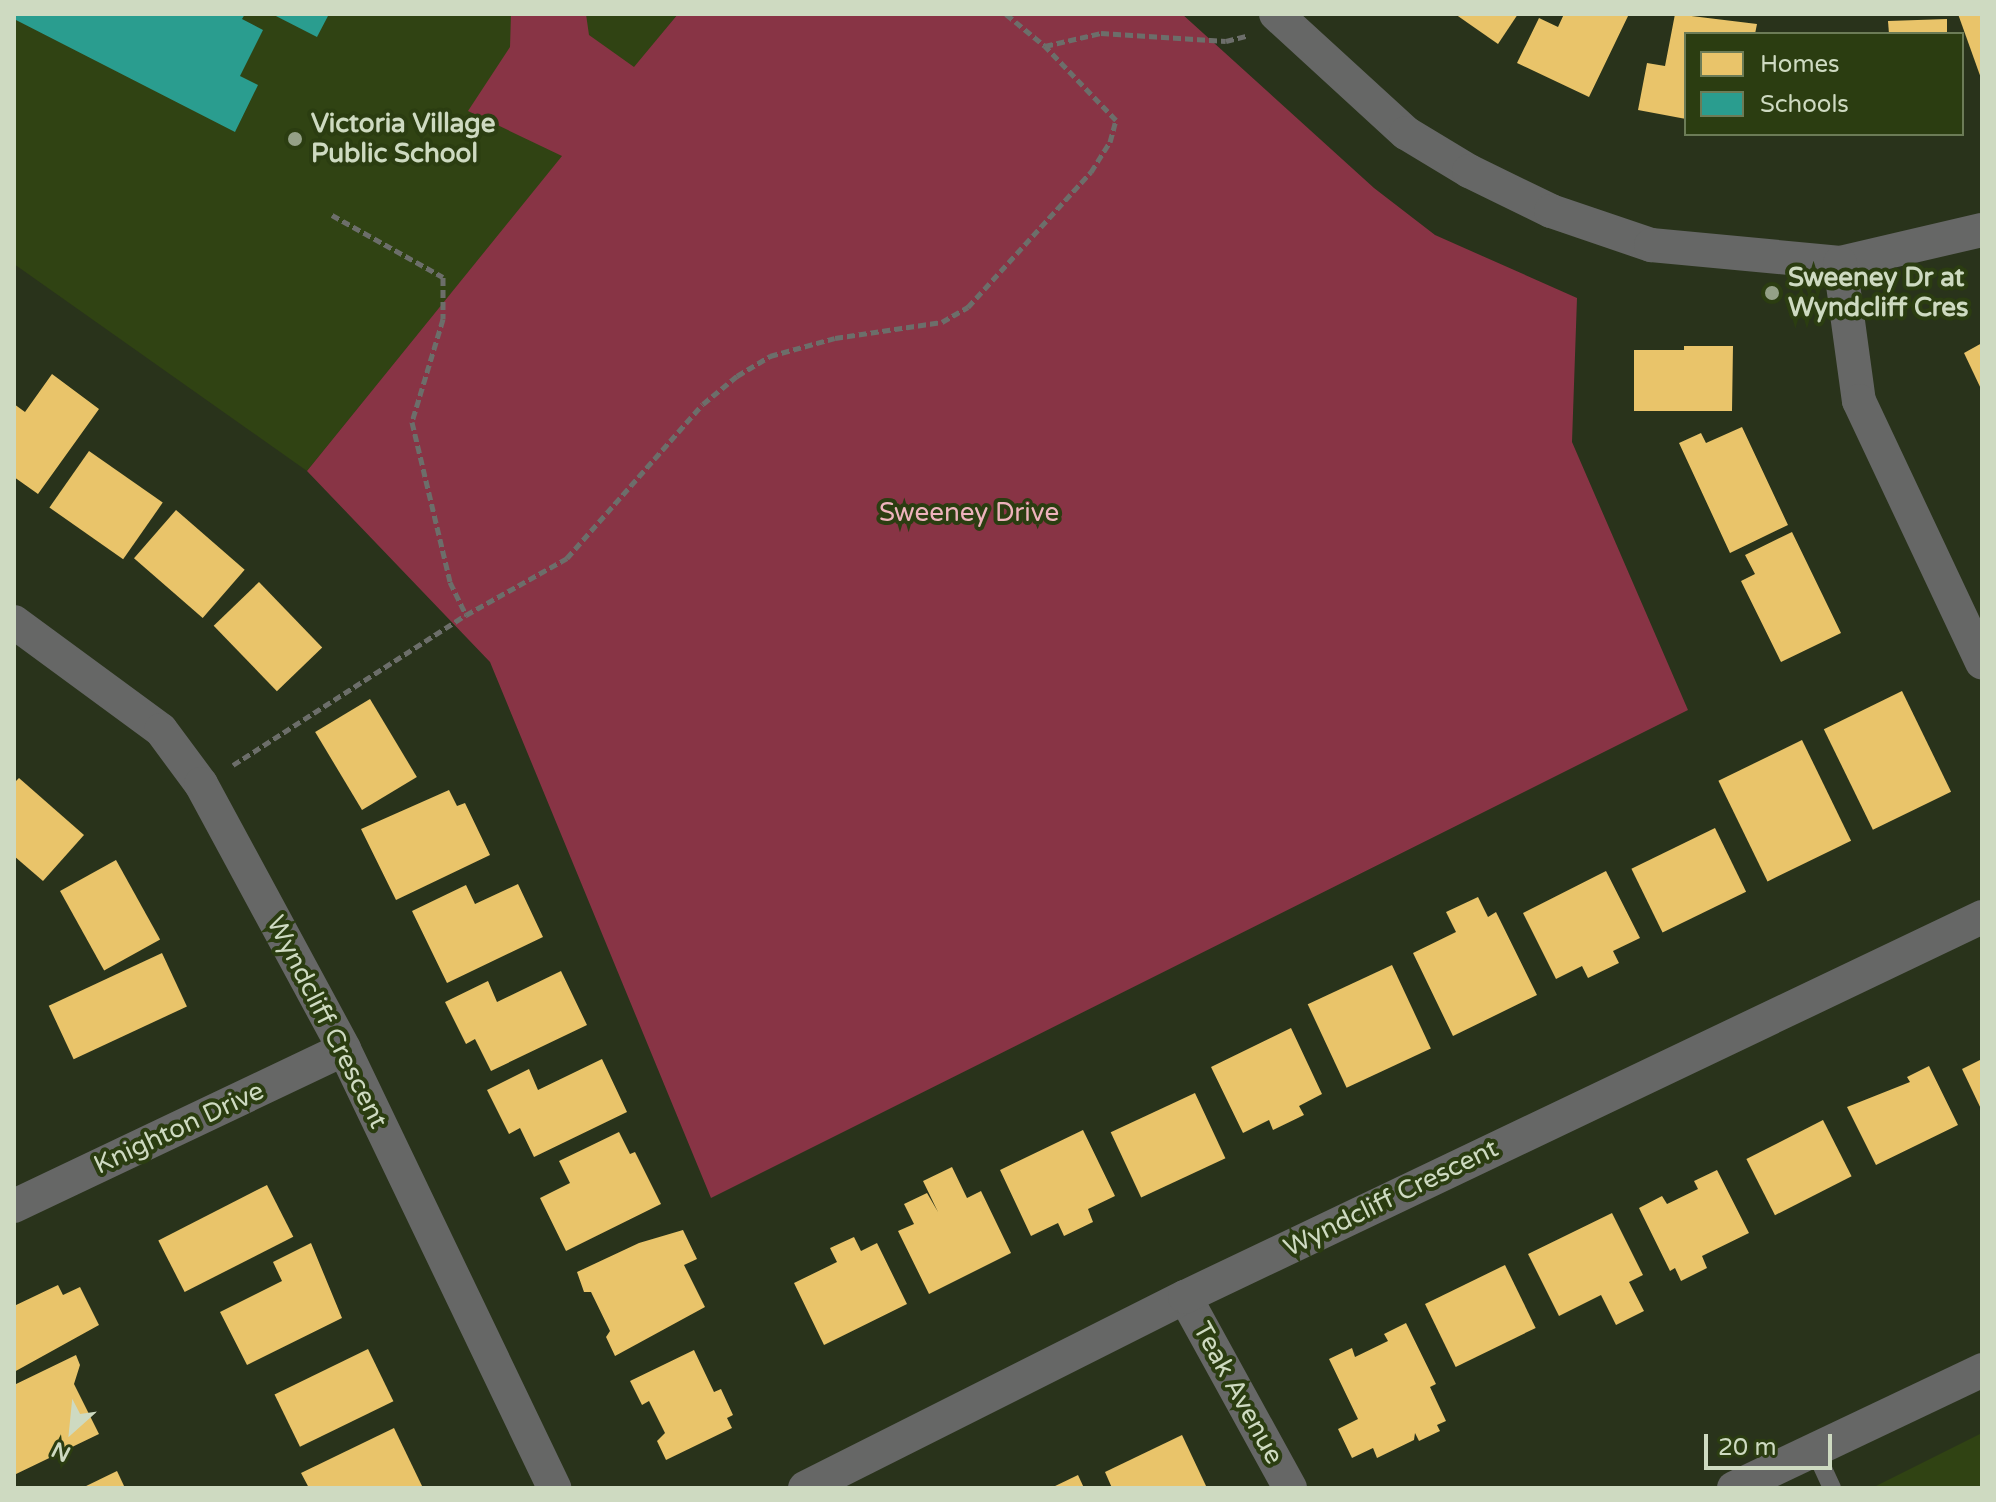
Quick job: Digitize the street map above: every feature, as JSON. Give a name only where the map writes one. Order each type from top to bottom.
[{"type":"street","points":[[1283,20],[1406,133],[1469,171],[1551,211],[1651,245],[1840,263],[1982,230]]},
{"type":"street","points":[[1840,263],[1859,401],[1982,662]]},
{"type":"street","name":"Wyndcliff Crescent","points":[[14,622],[161,730],[201,784],[344,1049],[554,1488]]},
{"type":"street","name":"Wyndcliff Crescent","points":[[805,1488],[1185,1297],[1982,917]]},
{"type":"street","name":"Knighton Drive","points":[[14,1206],[344,1049]]},
{"type":"street","name":"Teak Avenue","points":[[1185,1297],[1290,1488]]},
{"type":"street","points":[[1734,1488],[1982,1370]]},
{"type":"lane","points":[[1815,1451],[1832,1488]]},
{"type":"path","points":[[201,784],[466,615],[567,558],[703,404],[737,376],[770,356],[835,338],[942,322],[968,307],[1091,172],[1110,142],[1116,120],[1045,46],[1006,14]]},
{"type":"path","points":[[1045,46],[1072,35],[1101,33],[1226,41],[1283,20]]},
{"type":"path","points":[[332,215],[443,277],[443,319],[412,422],[450,582],[466,615]]},
{"type":"shaded area","name":"Victoria Village Public School","points":[[14,14],[678,14],[307,471],[14,264]]},
{"type":"shaded area","points":[[1982,1433],[1982,1488],[1872,1488]]},
{"type":"green space","name":"Sweeney Drive","points":[[511,14],[586,14],[589,35],[634,67],[678,14],[1182,14],[1374,188],[1435,235],[1577,298],[1572,442],[1688,710],[711,1198],[490,662],[307,471],[562,156],[468,111],[510,47]]},
{"type":"building: Homes","points":[[1455,14],[1518,14],[1498,44]]},
{"type":"building: Homes","points":[[1564,14],[1629,14],[1589,97],[1517,63],[1539,18],[1558,27]]},
{"type":"building: Homes","points":[[1675,14],[1757,24],[1755,32],[1684,32],[1684,119],[1638,110],[1647,63],[1665,66]]},
{"type":"building: Homes","points":[[1958,14],[1982,14],[1982,81]]},
{"type":"building: Homes","points":[[1947,19],[1947,32],[1889,32],[1888,21]]},
{"type":"building: Homes","points":[[1982,343],[1982,391],[1964,353]]},
{"type":"building: Homes","points":[[1684,346],[1733,346],[1732,411],[1634,411],[1634,350],[1684,350]]},
{"type":"building: Homes","points":[[52,374],[99,409],[38,494],[14,477],[14,404],[25,412]]},
{"type":"building: Homes","points":[[1742,427],[1788,525],[1730,553],[1679,443],[1701,433],[1706,443]]},
{"type":"building: Homes","points":[[89,451],[163,503],[123,559],[49,508]]},
{"type":"building: Homes","points":[[176,510],[245,570],[203,618],[134,558]]},
{"type":"building: Homes","points":[[1792,532],[1841,633],[1781,662],[1741,581],[1755,574],[1745,555]]},
{"type":"building: Homes","points":[[259,582],[322,647],[277,691],[214,626]]},
{"type":"building: Homes","points":[[1902,691],[1951,792],[1873,830],[1824,729]]},
{"type":"building: Homes","points":[[370,699],[417,777],[362,810],[315,732]]},
{"type":"building: Homes","points":[[1802,740],[1851,841],[1768,881],[1718,781]]},
{"type":"building: Homes","points":[[19,778],[84,835],[43,881],[14,856],[14,783]]},
{"type":"building: Homes","points":[[449,790],[457,806],[465,803],[490,855],[396,900],[361,829]]},
{"type":"building: Homes","points":[[1715,828],[1746,892],[1663,933],[1631,869]]},
{"type":"building: Homes","points":[[116,860],[160,940],[104,971],[60,891]]},
{"type":"building: Homes","points":[[1606,871],[1640,938],[1613,951],[1619,963],[1588,978],[1582,966],[1556,979],[1523,913]]},
{"type":"building: Homes","points":[[518,884],[543,937],[447,983],[412,911],[466,885],[475,904]]},
{"type":"building: Homes","points":[[1478,897],[1488,917],[1496,912],[1537,995],[1453,1036],[1413,953],[1456,932],[1446,912]]},
{"type":"building: Homes","points":[[162,953],[187,1006],[74,1059],[49,1006]]},
{"type":"building: Homes","points":[[1392,965],[1431,1048],[1347,1088],[1308,1004]]},
{"type":"building: Homes","points":[[561,971],[587,1025],[491,1071],[475,1039],[466,1044],[445,1002],[488,981],[497,1002]]},
{"type":"building: Homes","points":[[1291,1028],[1322,1094],[1299,1106],[1304,1115],[1273,1130],[1269,1120],[1243,1133],[1211,1067]]},
{"type":"building: Homes","points":[[602,1059],[627,1112],[534,1157],[520,1128],[509,1134],[487,1090],[529,1069],[538,1090]]},
{"type":"building: Homes","points":[[1982,1059],[1982,1111],[1962,1069]]},
{"type":"building: Homes","points":[[1929,1066],[1958,1125],[1876,1165],[1847,1107],[1910,1082],[1907,1077]]},
{"type":"building: Homes","points":[[1195,1093],[1225,1158],[1141,1198],[1111,1132]]},
{"type":"building: Homes","points":[[1823,1120],[1852,1176],[1775,1215],[1746,1159]]},
{"type":"building: Homes","points":[[1083,1130],[1115,1196],[1088,1209],[1093,1222],[1064,1236],[1058,1223],[1031,1236],[1000,1170]]},
{"type":"building: Homes","points":[[619,1132],[630,1154],[635,1152],[661,1204],[566,1251],[540,1198],[570,1183],[559,1161]]},
{"type":"building: Homes","points":[[952,1167],[967,1198],[981,1191],[1011,1253],[929,1294],[898,1231],[914,1224],[904,1204],[927,1193],[938,1212],[923,1181]]},
{"type":"building: Homes","points":[[1717,1170],[1749,1233],[1702,1256],[1707,1268],[1681,1281],[1675,1268],[1670,1271],[1639,1208],[1662,1196],[1667,1204],[1698,1189],[1694,1181]]},
{"type":"building: Homes","points":[[267,1185],[293,1237],[185,1292],[158,1240]]},
{"type":"building: Homes","points":[[1612,1213],[1643,1275],[1629,1282],[1644,1311],[1616,1325],[1601,1295],[1559,1316],[1528,1254]]},
{"type":"building: Homes","points":[[683,1230],[697,1259],[684,1265],[705,1307],[615,1356],[606,1337],[610,1331],[591,1292],[584,1292],[577,1272],[639,1243]]},
{"type":"building: Homes","points":[[854,1237],[861,1251],[877,1243],[907,1304],[824,1345],[794,1283],[837,1262],[830,1248]]},
{"type":"building: Homes","points":[[311,1243],[342,1318],[247,1365],[220,1312],[282,1281],[273,1262]]},
{"type":"building: Homes","points":[[1505,1265],[1536,1328],[1456,1367],[1425,1304]]},
{"type":"building: Homes","points":[[58,1285],[63,1295],[80,1287],[99,1325],[14,1372],[14,1306]]},
{"type":"building: Homes","points":[[1406,1323],[1436,1384],[1430,1387],[1446,1421],[1437,1425],[1440,1431],[1419,1441],[1415,1433],[1414,1440],[1377,1458],[1373,1448],[1352,1458],[1338,1429],[1358,1419],[1329,1359],[1352,1348],[1355,1357],[1388,1341],[1384,1334]]},
{"type":"building: Homes","points":[[368,1349],[393,1401],[300,1447],[275,1395]]},
{"type":"building: Homes","points":[[694,1350],[714,1392],[721,1389],[733,1415],[727,1418],[732,1428],[666,1460],[657,1441],[665,1433],[649,1401],[642,1405],[630,1381]]},
{"type":"building: Homes","points":[[76,1355],[80,1365],[74,1384],[99,1434],[14,1475],[14,1385]]},
{"type":"building: Homes","points":[[394,1428],[423,1488],[309,1488],[301,1473]]},
{"type":"building: Homes","points":[[1182,1435],[1207,1488],[1112,1488],[1105,1472]]},
{"type":"building: Homes","points":[[117,1471],[125,1488],[82,1488]]},
{"type":"building: Homes","points":[[1078,1475],[1084,1488],[1051,1488]]},
{"type":"building: Schools","name":"Victoria Village Public School","points":[[14,14],[245,14],[242,19],[263,30],[240,76],[258,85],[235,132],[14,19]]},
{"type":"building: Schools","name":"Victoria Village Public School","points":[[272,14],[329,14],[317,37]]},
{"type":"place","name":"Victoria Village Public School","points":[[295,139]]},
{"type":"place","name":"Sweeney Dr at Wyndcliff Cres","points":[[1772,293]]}]
